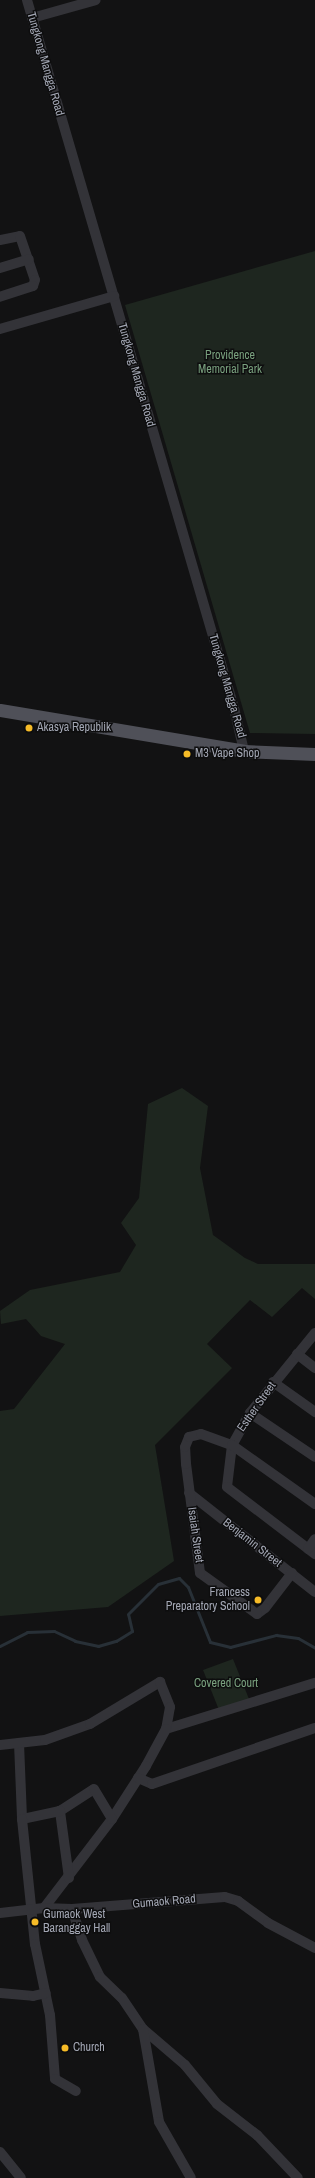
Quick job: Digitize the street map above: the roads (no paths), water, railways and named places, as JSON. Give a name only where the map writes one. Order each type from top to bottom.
[{"type":"main road","points":[[0,710],[244,751],[315,754]]},
{"type":"street","name":"Tungkong Mangga Road","points":[[27,0],[234,708],[244,751]]},
{"type":"street","points":[[32,18],[96,0]]},
{"type":"street","points":[[0,240],[20,236],[35,280],[33,286],[0,297]]},
{"type":"street","points":[[0,268],[29,259]]},
{"type":"street","points":[[0,329],[114,296]]},
{"type":"street","name":"Esther Street","points":[[311,1552],[227,1488],[232,1445],[250,1413],[273,1382],[315,1333]]},
{"type":"street","points":[[297,1354],[315,1368]]},
{"type":"street","points":[[273,1382],[315,1412]]},
{"type":"street","points":[[250,1413],[315,1457]]},
{"type":"street","points":[[189,1494],[185,1448],[189,1437],[201,1434],[232,1445],[315,1504]]},
{"type":"street","name":"Benjamin Street","points":[[189,1494],[315,1592]]},
{"type":"street","name":"Isaiah Street","points":[[189,1494],[200,1573],[257,1614],[265,1608],[292,1573]]},
{"type":"street","points":[[311,1552],[315,1539]]},
{"type":"street","points":[[0,1745],[45,1740],[90,1724],[160,1682],[170,1707],[166,1729],[138,1778],[112,1819],[69,1878],[44,1908]]},
{"type":"street","points":[[166,1729],[315,1683]]},
{"type":"street","points":[[138,1778],[152,1784],[156,1783],[315,1728]]},
{"type":"street","points":[[19,1743],[22,1819],[30,1909],[46,1993],[55,2079],[76,2092]]},
{"type":"street","points":[[22,1819],[60,1811],[94,1789],[112,1819]]},
{"type":"street","points":[[60,1811],[69,1878]]},
{"type":"street","name":"Gumaok Road","points":[[0,1913],[44,1908],[72,1909],[226,1897],[238,1902],[268,1923],[315,1948]]},
{"type":"street","points":[[72,1909],[82,1940],[100,1977],[122,1998],[143,2029],[185,2065],[217,2104],[256,2134],[298,2178]]},
{"type":"street","points":[[0,1993],[33,1996],[46,1993]]},
{"type":"street","points":[[143,2029],[159,2122],[191,2178]]},
{"type":"street","points":[[0,2152],[22,2178]]},
{"type":"waterway","points":[[0,1646],[27,1632],[54,1631],[75,1641],[98,1646],[116,1641],[132,1631],[128,1614],[158,1584],[179,1578],[188,1587],[210,1642],[230,1647],[276,1635],[298,1638],[315,1648]]},
{"type":"place","name":"Akasya Republik","points":[[29,728]]},
{"type":"place","name":"M3 Vape Shop","points":[[187,754]]},
{"type":"place","name":"Francess Preparatory School","points":[[258,1600]]},
{"type":"place","name":"Gumaok West Baranggay Hall","points":[[35,1922]]},
{"type":"place","name":"Church","points":[[65,2048]]},
{"type":"park label","name":"Providence Memorial Park","points":[[230,363]]},
{"type":"park label","name":"Covered Court","points":[[226,1684]]}]
